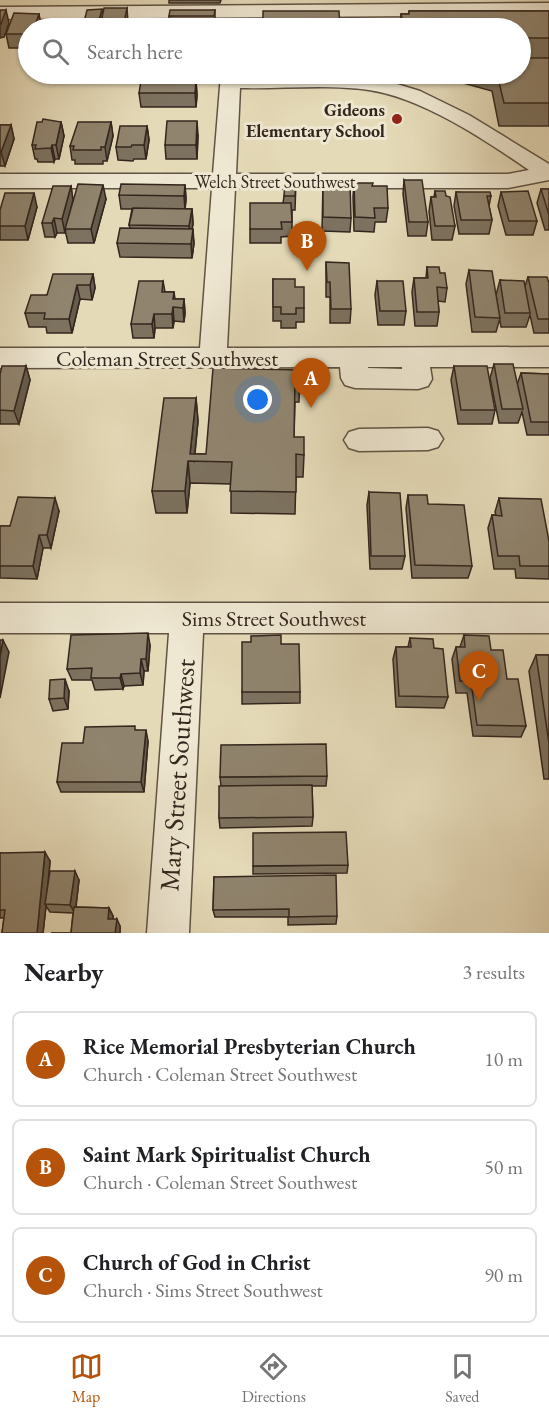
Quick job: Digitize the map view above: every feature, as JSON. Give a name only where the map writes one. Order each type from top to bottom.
[{"type":"street","points":[[0,14],[549,9]]},
{"type":"street","points":[[213,357],[231,84]]},
{"type":"street","points":[[369,84],[392,89],[421,100],[515,150],[549,173]]},
{"type":"street","name":"Welch Street Southwest","points":[[0,181],[508,181],[549,173]]},
{"type":"street","name":"Coleman Street Southwest","points":[[0,358],[353,357],[355,378],[418,379],[414,357],[549,357]]},
{"type":"street","points":[[359,440],[428,440]]},
{"type":"street","name":"Sims Street Southwest","points":[[0,618],[549,618]]},
{"type":"street","name":"Mary Street Southwest","points":[[168,933],[188,618]]},
{"type":"building","points":[[104,8],[127,8],[125,18],[102,18]]},
{"type":"building","points":[[102,9],[100,18],[85,18],[87,10]]},
{"type":"building","points":[[0,10],[6,10],[1,24],[0,24]]},
{"type":"building","points":[[170,10],[215,10],[214,16],[169,16]]},
{"type":"building","points":[[263,11],[339,11],[339,18],[263,18]]},
{"type":"building","points":[[409,11],[549,11],[549,38],[531,38],[531,18],[402,18],[401,14],[409,14]]},
{"type":"building","points":[[14,13],[39,14],[38,18],[18,18],[18,34],[6,34]]},
{"type":"building","points":[[531,58],[549,58],[549,103],[504,103],[499,84],[531,84]]},
{"type":"building","points":[[140,84],[196,84],[195,93],[139,93]]},
{"type":"building","points":[[43,119],[61,122],[56,145],[52,145],[51,148],[35,149],[36,145],[32,145],[37,122],[42,122]]},
{"type":"building","points":[[167,121],[197,121],[196,145],[165,145]]},
{"type":"building","points":[[78,122],[111,122],[105,147],[101,147],[101,150],[73,150],[74,146],[70,146]]},
{"type":"building","points":[[0,125],[11,125],[1,152],[0,152]]},
{"type":"building","points":[[120,126],[147,126],[144,145],[116,147]]},
{"type":"building","points":[[404,180],[422,180],[428,222],[409,222]]},
{"type":"building","points":[[323,181],[350,182],[351,218],[323,217]]},
{"type":"building","points":[[285,182],[296,182],[295,196],[284,196]]},
{"type":"building","points":[[354,183],[387,186],[388,208],[374,208],[375,218],[355,217]]},
{"type":"building","points":[[78,184],[103,185],[91,229],[65,229]]},
{"type":"building","points":[[121,184],[185,185],[184,196],[119,195]]},
{"type":"building","points":[[53,186],[71,186],[62,219],[54,218],[52,223],[42,223]]},
{"type":"building","points":[[541,189],[549,189],[549,215]]},
{"type":"building","points":[[435,191],[445,191],[446,196],[450,197],[455,226],[435,226],[431,197],[436,197]]},
{"type":"building","points":[[528,191],[537,221],[509,221],[501,192]]},
{"type":"building","points":[[456,192],[490,192],[491,196],[487,196],[492,220],[461,220]]},
{"type":"building","points":[[5,193],[34,193],[25,226],[0,226],[0,210]]},
{"type":"building","points":[[250,203],[291,203],[292,222],[281,222],[282,229],[250,229]]},
{"type":"building","points":[[133,208],[192,209],[189,226],[129,225]]},
{"type":"building","points":[[120,228],[193,229],[191,244],[117,243]]},
{"type":"building","points":[[326,262],[349,263],[351,309],[331,309],[330,282],[327,282]]},
{"type":"building","points":[[427,267],[439,267],[440,273],[445,273],[447,288],[437,287],[439,312],[417,312],[414,278],[428,278]]},
{"type":"building","points":[[469,270],[492,271],[500,318],[475,317]]},
{"type":"building","points":[[53,274],[93,274],[90,285],[77,285],[69,319],[44,319],[45,313],[25,313],[31,295],[47,295]]},
{"type":"building","points":[[528,277],[547,277],[549,319],[538,319]]},
{"type":"building","points":[[273,279],[295,279],[295,287],[304,287],[304,308],[296,308],[296,314],[281,314],[281,307],[273,307]]},
{"type":"building","points":[[500,280],[524,281],[530,313],[505,313]]},
{"type":"building","points":[[139,281],[163,281],[162,292],[174,292],[173,299],[184,299],[183,308],[173,307],[172,314],[154,314],[152,324],[131,324]]},
{"type":"building","points":[[377,281],[403,281],[406,311],[380,311]]},
{"type":"building","points":[[494,364],[513,364],[523,409],[502,409]]},
{"type":"building","points":[[2,366],[26,366],[14,411],[0,410]]},
{"type":"building","points":[[454,366],[487,366],[495,410],[461,410]]},
{"type":"building","points":[[213,368],[300,370],[300,379],[295,379],[294,437],[304,437],[304,455],[296,454],[296,492],[230,491],[232,462],[188,461],[185,491],[152,491],[164,398],[196,398],[190,454],[206,454]]},
{"type":"building","points":[[521,373],[549,374],[549,422],[531,422]]},
{"type":"building","points":[[369,492],[400,493],[405,556],[371,556]]},
{"type":"building","points":[[408,495],[427,495],[428,504],[464,505],[472,566],[415,565]]},
{"type":"building","points":[[18,497],[55,498],[47,535],[39,535],[33,566],[0,566],[0,526],[10,526]]},
{"type":"building","points":[[499,498],[541,499],[549,541],[549,566],[520,566],[519,556],[498,556],[492,515],[502,516]]},
{"type":"building","points":[[148,633],[146,659],[141,659],[140,673],[121,674],[120,678],[91,678],[92,668],[67,669],[71,635]]},
{"type":"building","points":[[281,635],[281,644],[299,644],[300,692],[242,692],[242,642],[251,642],[251,636]]},
{"type":"building","points":[[464,635],[489,636],[491,650],[503,650],[507,679],[518,679],[526,726],[477,725],[471,681],[460,681],[456,647],[465,647]]},
{"type":"building","points":[[410,638],[433,639],[434,648],[443,649],[448,697],[399,696],[396,647],[411,647]]},
{"type":"building","points":[[0,640],[3,640],[0,656]]},
{"type":"building","points":[[536,655],[549,655],[549,743]]},
{"type":"building","points":[[65,679],[64,698],[49,699],[50,680]]},
{"type":"building","points":[[135,726],[135,730],[146,730],[141,782],[57,782],[62,743],[83,743],[85,727]]},
{"type":"building","points":[[326,744],[327,776],[220,777],[221,745]]},
{"type":"building","points":[[312,785],[313,817],[219,818],[219,786]]},
{"type":"building","points":[[346,832],[348,865],[253,866],[253,833]]},
{"type":"building","points":[[45,852],[37,933],[2,933],[5,910],[0,910],[0,853]]},
{"type":"building","points":[[50,871],[75,871],[70,905],[45,904]]},
{"type":"building","points":[[336,875],[337,916],[289,917],[289,909],[213,910],[214,877]]},
{"type":"building","points":[[74,907],[109,908],[108,919],[117,919],[115,933],[71,933]]},
{"type":"place","name":"Gideons Elementary School","points":[[397,119]]},
{"type":"place","name":"Saint Mark Spiritualist Church","points":[[307,271]]},
{"type":"place","name":"Rice Memorial Presbyterian Church","points":[[311,408]]},
{"type":"place","name":"Church of God in Christ","points":[[479,701]]}]
